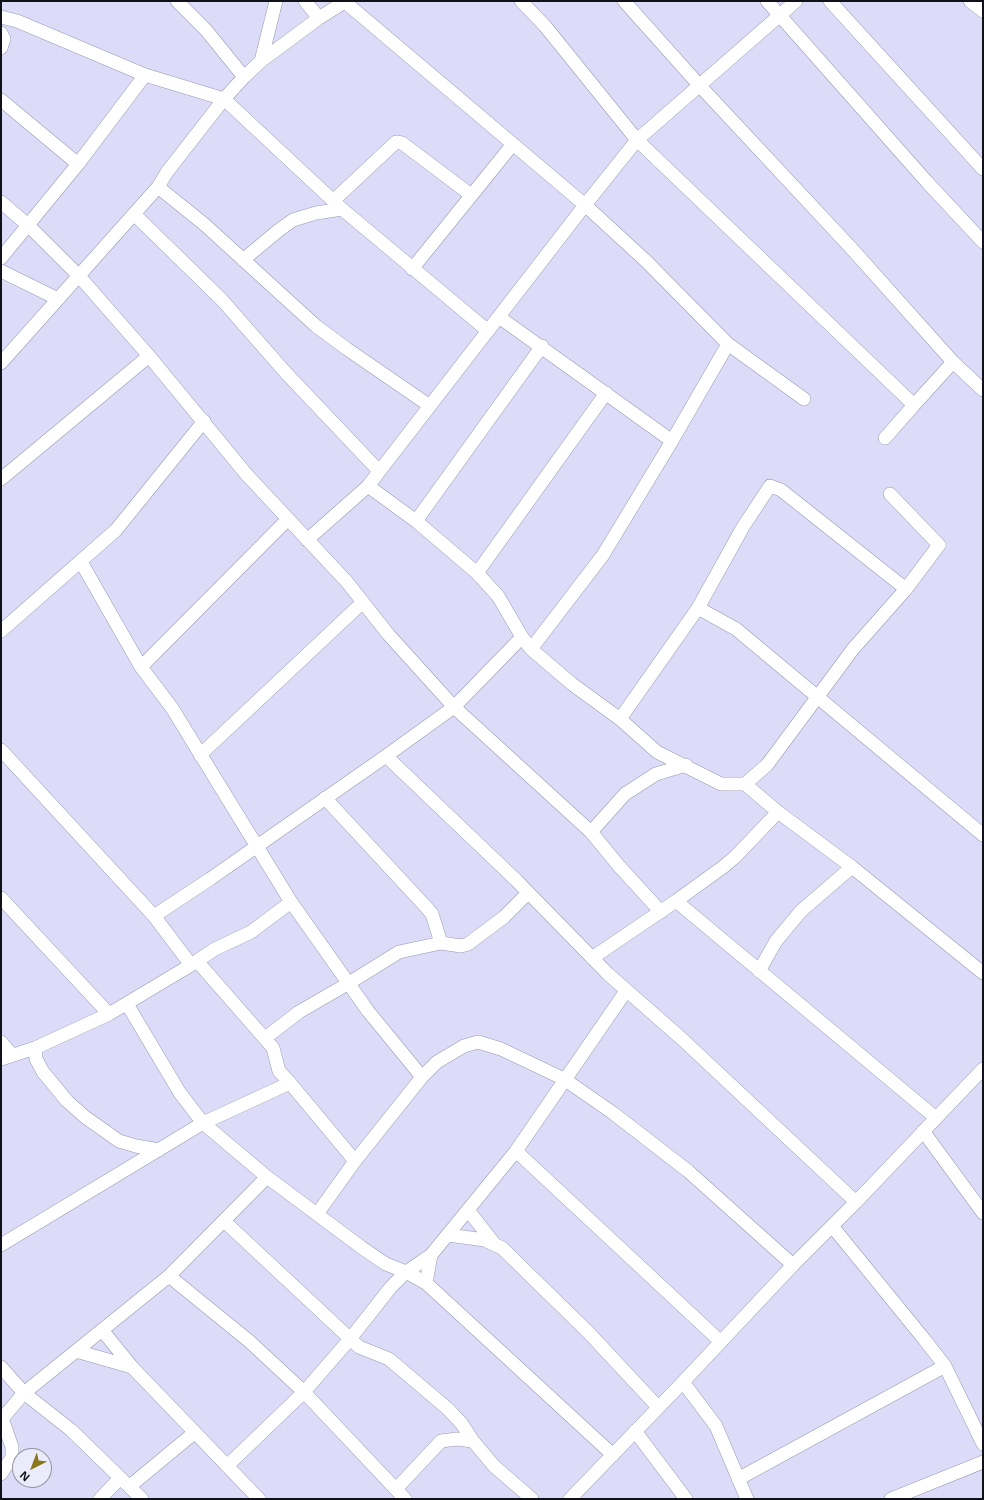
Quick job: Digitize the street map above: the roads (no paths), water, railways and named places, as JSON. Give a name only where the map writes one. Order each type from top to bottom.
[{"type":"street","points":[[177,1],[206,30],[244,77]]},
{"type":"street","points":[[260,61],[276,1]]},
{"type":"street","points":[[305,1],[319,18]]},
{"type":"street","points":[[1,363],[158,187],[167,172],[224,99],[244,77],[260,61],[319,18],[346,1],[585,205],[646,261],[728,344],[804,399]]},
{"type":"street","points":[[522,1],[545,26],[637,140],[914,405]]},
{"type":"street","points":[[624,1],[700,86],[852,249],[953,362],[983,390]]},
{"type":"street","points":[[767,1],[983,242]]},
{"type":"street","points":[[307,540],[368,486],[637,140],[796,1]]},
{"type":"street","points":[[830,1],[983,169]]},
{"type":"street","points":[[970,1],[983,11]]},
{"type":"street","points":[[1,17],[17,21],[145,75],[224,99],[338,205],[488,331]]},
{"type":"street","points":[[1,33],[4,39],[1,48]]},
{"type":"street","points":[[1,258],[29,226],[78,164],[145,75]]},
{"type":"street","points":[[1,100],[78,164]]},
{"type":"street","points":[[243,260],[293,220],[338,205],[396,142],[402,144],[471,195]]},
{"type":"street","points":[[412,268],[513,144]]},
{"type":"street","points":[[158,187],[204,224],[322,330],[430,406]]},
{"type":"street","points":[[1,202],[29,226],[79,276],[149,356],[247,474],[347,582],[388,634],[454,707],[591,832],[660,912]]},
{"type":"street","points":[[134,214],[222,300],[286,373],[379,471]]},
{"type":"street","points":[[1,271],[58,299]]},
{"type":"street","points":[[499,317],[542,346],[672,441]]},
{"type":"street","points":[[531,649],[602,555],[672,441],[728,344]]},
{"type":"street","points":[[416,521],[542,346]]},
{"type":"street","points":[[1,479],[149,356]]},
{"type":"street","points":[[885,438],[953,362]]},
{"type":"street","points":[[477,573],[606,393]]},
{"type":"street","points":[[1,632],[107,540],[130,515],[174,457],[204,421]]},
{"type":"street","points":[[368,486],[416,521],[477,573],[498,596],[522,637],[531,649],[572,684],[620,719],[658,752],[721,784],[745,784],[778,812],[852,867],[983,973]]},
{"type":"street","points":[[620,719],[698,608],[743,527],[770,486],[781,490],[906,589]]},
{"type":"street","points":[[745,784],[767,765],[853,649],[906,589],[939,545],[890,494]]},
{"type":"street","points":[[141,667],[288,519]]},
{"type":"street","points":[[81,562],[141,667],[172,708],[291,902],[368,1011],[422,1077]]},
{"type":"street","points":[[200,755],[363,602]]},
{"type":"street","points":[[698,608],[736,629],[983,834]]},
{"type":"street","points":[[154,916],[386,756],[454,707],[522,637]]},
{"type":"street","points":[[1,750],[154,916],[194,963],[265,1038],[273,1048],[280,1071],[355,1161]]},
{"type":"street","points":[[386,756],[528,893],[626,991],[682,1039],[856,1202]]},
{"type":"street","points":[[591,832],[625,794],[656,774],[686,765]]},
{"type":"street","points":[[325,798],[432,914],[441,943]]},
{"type":"street","points":[[592,958],[676,901],[735,857],[778,812]]},
{"type":"street","points":[[759,971],[776,941],[801,910],[852,867]]},
{"type":"street","points":[[265,1038],[299,1012],[399,952],[441,943],[461,946],[468,944],[504,918],[528,893]]},
{"type":"street","points":[[1,898],[109,1014]]},
{"type":"street","points":[[676,901],[936,1118]]},
{"type":"street","points":[[1,1042],[7,1057],[35,1048],[109,1014],[215,949],[251,932],[291,902]]},
{"type":"street","points":[[227,1466],[304,1392],[350,1339],[391,1286],[406,1272],[431,1255],[448,1235],[516,1151],[564,1079],[626,991]]},
{"type":"street","points":[[127,1004],[180,1093],[203,1123],[267,1177],[386,1264],[406,1272],[426,1283],[613,1456]]},
{"type":"street","points":[[317,1214],[355,1161],[422,1077],[437,1062],[464,1046],[478,1042],[501,1049],[564,1079],[613,1113],[688,1171],[793,1264]]},
{"type":"street","points":[[35,1048],[36,1059],[43,1072],[67,1101],[85,1118],[119,1141],[159,1150]]},
{"type":"street","points":[[570,1499],[613,1456],[793,1264],[856,1202],[983,1069]]},
{"type":"street","points":[[1,1245],[203,1123],[290,1083]]},
{"type":"street","points":[[923,1132],[983,1213]]},
{"type":"street","points":[[516,1151],[721,1342]]},
{"type":"street","points":[[1,1474],[12,1457],[9,1436],[2,1419],[24,1393],[169,1276],[267,1177]]},
{"type":"street","points":[[468,1210],[493,1242],[514,1258],[584,1328],[658,1407]]},
{"type":"street","points":[[224,1221],[359,1347],[389,1359],[448,1409],[462,1424],[473,1441],[494,1466],[532,1499]]},
{"type":"street","points":[[832,1226],[924,1339],[944,1366],[983,1443]]},
{"type":"street","points":[[448,1235],[493,1242]]},
{"type":"street","points":[[426,1283],[431,1255]]},
{"type":"street","points":[[386,1264],[391,1286]]},
{"type":"street","points":[[169,1276],[249,1341],[304,1392],[405,1499]]},
{"type":"street","points":[[102,1330],[132,1368],[259,1499]]},
{"type":"street","points":[[76,1351],[132,1368]]},
{"type":"street","points":[[738,1478],[944,1366]]},
{"type":"street","points":[[1,1367],[24,1393],[71,1430],[142,1499]]},
{"type":"street","points":[[683,1382],[716,1426],[747,1499]]},
{"type":"street","points":[[635,1431],[686,1499]]},
{"type":"street","points":[[100,1499],[194,1433]]},
{"type":"street","points":[[396,1489],[441,1441],[457,1439],[473,1441]]},
{"type":"street","points":[[891,1499],[983,1462]]}]
